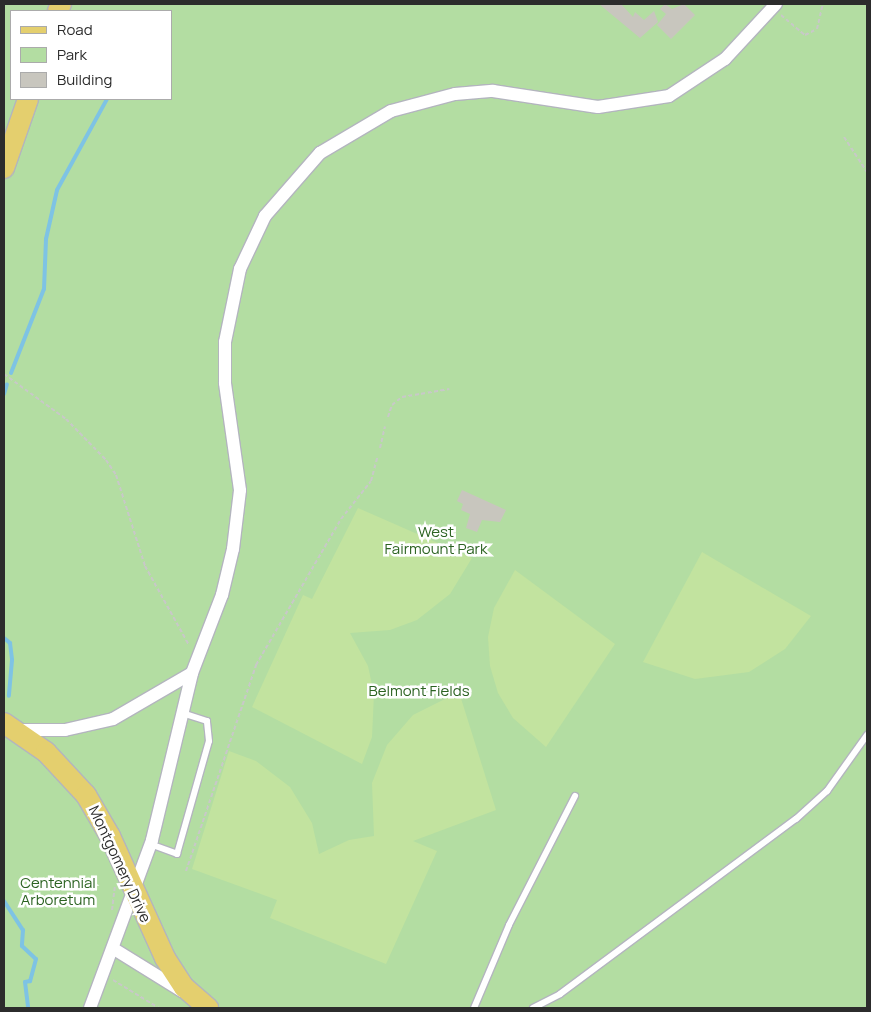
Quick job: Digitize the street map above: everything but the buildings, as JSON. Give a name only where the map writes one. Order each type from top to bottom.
[{"type":"main road","points":[[4,168],[28,100]]},
{"type":"main road","name":"Montgomery Drive","points":[[10,727],[62,766],[86,795],[104,824],[165,958],[202,1004]]},
{"type":"street","points":[[90,1008],[114,948],[150,844],[192,673],[222,595],[239,509],[236,446],[225,383],[230,305],[255,234],[290,184],[353,130],[391,111],[433,98],[493,91],[613,107],[669,96],[711,71],[775,6]]},
{"type":"street","points":[[10,727],[65,730],[114,719],[192,673]]},
{"type":"street","name":"Montgomery Drive","points":[[114,948],[202,1004]]},
{"type":"lane","points":[[150,844],[178,854],[209,741],[207,721],[183,713]]},
{"type":"lane","points":[[533,1008],[560,994],[796,819],[827,791],[867,734]]},
{"type":"lane","points":[[475,1008],[509,925],[575,796]]},
{"type":"path","points":[[775,6],[805,35],[816,29],[823,4]]},
{"type":"path","points":[[844,137],[867,172]]},
{"type":"path","points":[[4,374],[66,419],[106,460],[116,475],[145,566],[198,657]]},
{"type":"path","points":[[388,417],[402,397],[449,389]]},
{"type":"path","points":[[380,448],[385,428]]},
{"type":"path","points":[[186,871],[256,665],[341,519],[371,480],[377,458]]},
{"type":"path","points":[[110,919],[114,879]]},
{"type":"path","points":[[114,980],[159,1008]]},
{"type":"green space","name":"West Fairmount Park","points":[[4,4],[867,4],[867,1008],[4,1008]]},
{"type":"green space","points":[[358,508],[472,558],[450,594],[417,620],[390,630],[350,633],[368,666],[374,694],[372,737],[362,764],[252,707],[303,595],[312,599]]},
{"type":"green space","points":[[702,552],[811,616],[785,649],[749,672],[695,679],[643,662]]},
{"type":"green space","points":[[515,570],[615,644],[546,747],[513,718],[498,693],[490,666],[488,637],[494,608]]},
{"type":"green space","points":[[459,692],[496,810],[413,841],[437,851],[386,964],[270,918],[277,900],[192,869],[229,751],[256,761],[290,787],[312,823],[319,854],[349,840],[374,836],[372,783],[387,745],[413,715]]},
{"type":"waterway","points":[[11,373],[44,289],[46,239],[57,190],[106,100]]},
{"type":"waterway","points":[[4,394],[7,384]]},
{"type":"waterway","points":[[4,638],[10,643],[12,660],[9,696]]},
{"type":"waterway","points":[[4,901],[23,930],[22,946],[36,959],[30,981],[25,982],[28,1008]]},
{"type":"park label","name":"Belmont Fields","points":[[419,691]]},
{"type":"park label","name":"Centennial Arboretum","points":[[58,890]]}]
